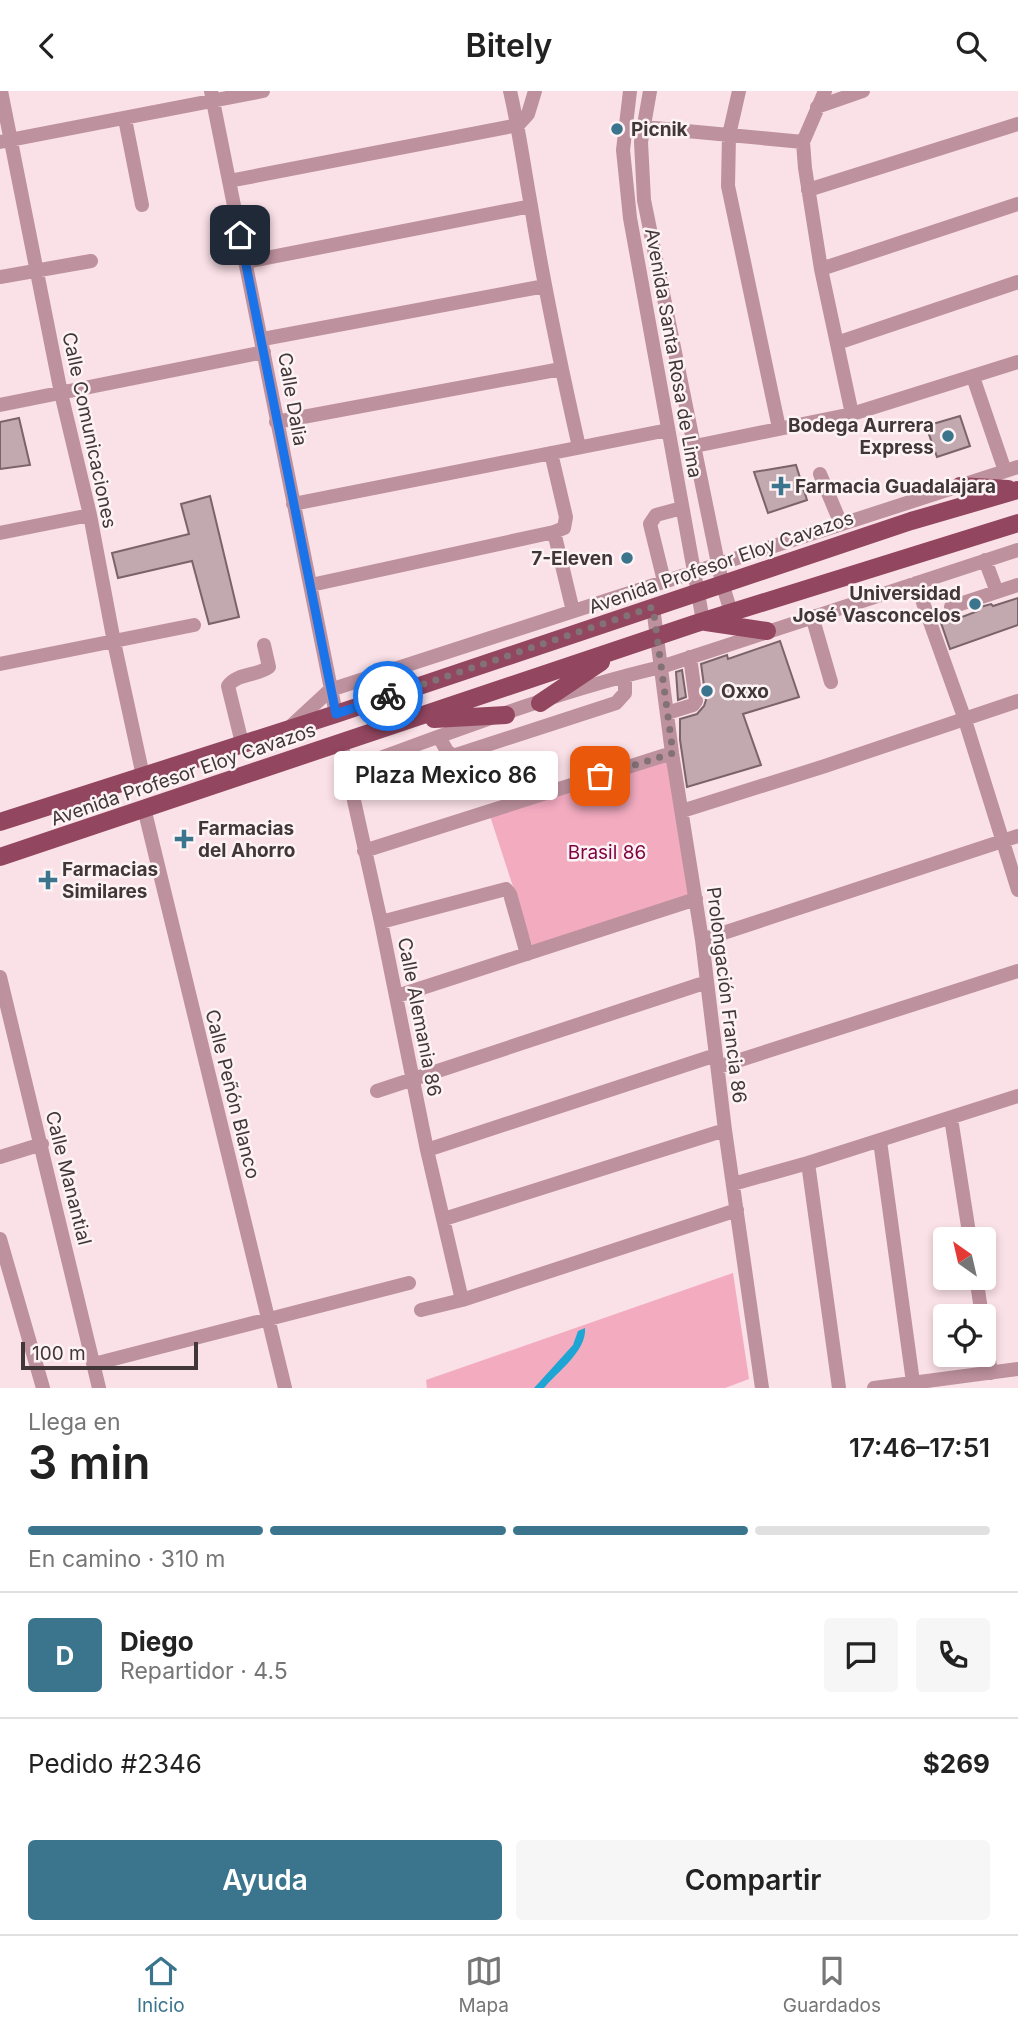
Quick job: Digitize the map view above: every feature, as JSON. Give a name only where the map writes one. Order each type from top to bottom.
[{"type":"main road","points":[[960,486],[1018,490]]},
{"type":"main road","name":"Avenida Profesor Eloy Cavazos","points":[[0,822],[336,714],[911,520],[1018,490]]},
{"type":"main road","name":"Avenida Profesor Eloy Cavazos","points":[[0,857],[657,636],[1018,523]]},
{"type":"main road","points":[[703,621],[766,631]]},
{"type":"main road","points":[[540,703],[618,649]]},
{"type":"main road","points":[[413,719],[506,715]]},
{"type":"street","name":"Calle Comunicaciones","points":[[1,91],[6,141],[90,515],[143,776]]},
{"type":"street","points":[[6,141],[125,119],[212,96],[262,91]]},
{"type":"street","points":[[510,91],[561,369],[579,447]]},
{"type":"street","points":[[229,181],[518,125],[528,114],[535,91]]},
{"type":"street","name":"Avenida Santa Rosa de Lima","points":[[630,91],[623,150],[625,181],[703,621]]},
{"type":"street","name":"Avenida Santa Rosa de Lima","points":[[650,91],[640,160],[644,200],[722,583],[731,612]]},
{"type":"street","points":[[739,91],[729,135],[728,186],[779,428]]},
{"type":"street","points":[[825,91],[803,142],[807,191],[852,414]]},
{"type":"street","points":[[817,107],[863,91]]},
{"type":"street","name":"Calle Dalia","points":[[212,96],[336,714]]},
{"type":"street","points":[[125,119],[142,205]]},
{"type":"street","points":[[807,191],[1018,124]]},
{"type":"street","points":[[644,127],[803,142]]},
{"type":"street","points":[[821,269],[1018,204]]},
{"type":"street","points":[[246,262],[531,206]]},
{"type":"street","points":[[0,277],[91,261]]},
{"type":"street","points":[[837,343],[1018,282]]},
{"type":"street","points":[[0,405],[545,286]]},
{"type":"street","points":[[695,446],[852,414],[1018,362]]},
{"type":"street","points":[[276,422],[561,369]]},
{"type":"street","points":[[289,728],[330,690],[1012,469],[973,377]]},
{"type":"street","points":[[293,504],[668,430]]},
{"type":"street","points":[[311,585],[564,528],[566,517],[551,453]]},
{"type":"street","points":[[820,474],[841,524]]},
{"type":"street","points":[[664,581],[650,524],[656,515],[682,508]]},
{"type":"street","points":[[0,533],[90,515]]},
{"type":"street","points":[[554,532],[573,611]]},
{"type":"street","points":[[346,770],[540,703],[661,667],[1018,549]]},
{"type":"street","points":[[985,560],[997,592]]},
{"type":"street","points":[[916,583],[964,717],[1018,890]]},
{"type":"street","points":[[951,607],[1018,585]]},
{"type":"street","name":"Prolongación Francia 86","points":[[653,607],[702,940],[725,1130],[762,1388]]},
{"type":"street","points":[[812,616],[831,682]]},
{"type":"street","points":[[0,664],[194,625]]},
{"type":"street","points":[[242,743],[228,686],[232,680],[269,667],[264,645]]},
{"type":"street","points":[[667,713],[693,705],[696,701],[690,657]]},
{"type":"street","points":[[439,737],[453,756],[585,714],[620,700],[625,693],[625,676]]},
{"type":"street","points":[[682,811],[1018,701]]},
{"type":"street","name":"Calle Alemania 86","points":[[341,743],[461,1300]]},
{"type":"street","points":[[364,851],[673,753]]},
{"type":"street","name":"Calle Peñón Blanco","points":[[144,808],[285,1388]]},
{"type":"street","points":[[702,940],[1018,836]]},
{"type":"street","points":[[381,922],[508,890],[527,954]]},
{"type":"street","points":[[397,996],[696,899]]},
{"type":"street","points":[[427,1150],[1018,971]]},
{"type":"street","points":[[377,1091],[707,982]]},
{"type":"street","name":"Calle Manantial","points":[[1,985],[42,1144],[99,1388]]},
{"type":"street","points":[[733,1184],[880,1141],[1018,1096]]},
{"type":"street","points":[[951,1118],[968,1227]]},
{"type":"street","points":[[444,1219],[725,1130]]},
{"type":"street","points":[[880,1141],[913,1382]]},
{"type":"street","points":[[0,1157],[42,1144]]},
{"type":"street","points":[[808,1163],[839,1388]]},
{"type":"street","points":[[421,1310],[461,1300],[737,1210]]},
{"type":"street","points":[[0,1239],[43,1388]]},
{"type":"street","points":[[94,1364],[409,1283]]},
{"type":"street","points":[[990,1367],[991,1373]]},
{"type":"street","points":[[874,1388],[1018,1370]]},
{"type":"green space","name":"Brasil 86","points":[[668,759],[690,899],[533,948],[490,816]]},
{"type":"green space","points":[[733,1273],[749,1379],[725,1388],[427,1388],[426,1380]]},
{"type":"water","points":[[585,1328],[581,1345],[570,1361],[544,1388],[534,1388],[573,1345],[578,1331]]},
{"type":"building","name":"Bodega Aurrera Express","points":[[960,416],[970,446],[937,457],[926,426]]},
{"type":"building","points":[[19,418],[30,465],[0,469],[0,422]]},
{"type":"building","name":"Farmacia Guadalajara","points":[[796,465],[807,500],[768,513],[754,472]]},
{"type":"building","points":[[210,496],[239,617],[209,624],[192,561],[118,578],[112,553],[189,534],[181,504]]},
{"type":"building","points":[[1018,598],[1018,625],[950,649],[940,620],[948,617],[949,622],[978,611],[977,608]]},
{"type":"building","points":[[780,641],[799,697],[743,714],[761,765],[687,787],[680,740],[680,719],[697,714],[704,706],[706,700],[701,664],[727,655],[728,659]]},
{"type":"building","points":[[682,670],[686,697],[678,700],[676,672]]},
{"type":"way so far","points":[[388,696],[653,607],[673,753],[600,776]]},
{"type":"place","name":"Picnik","points":[[617,129]]},
{"type":"place","name":"Bodega Aurrera Express","points":[[948,436]]},
{"type":"place","name":"Farmacia Guadalajara","points":[[781,486]]},
{"type":"place","name":"7-Eleven","points":[[627,558]]},
{"type":"place","name":"Universidad José Vasconcelos","points":[[975,604]]},
{"type":"place","name":"Oxxo","points":[[707,691]]},
{"type":"place","name":"Plaza Mexico 86","points":[[600,776]]},
{"type":"place","name":"Farmacias del Ahorro","points":[[184,839]]},
{"type":"place","name":"Farmacias Similares","points":[[48,880]]},
{"type":"route","points":[[240,235],[263,339],[276,422],[336,714],[388,696]]}]
